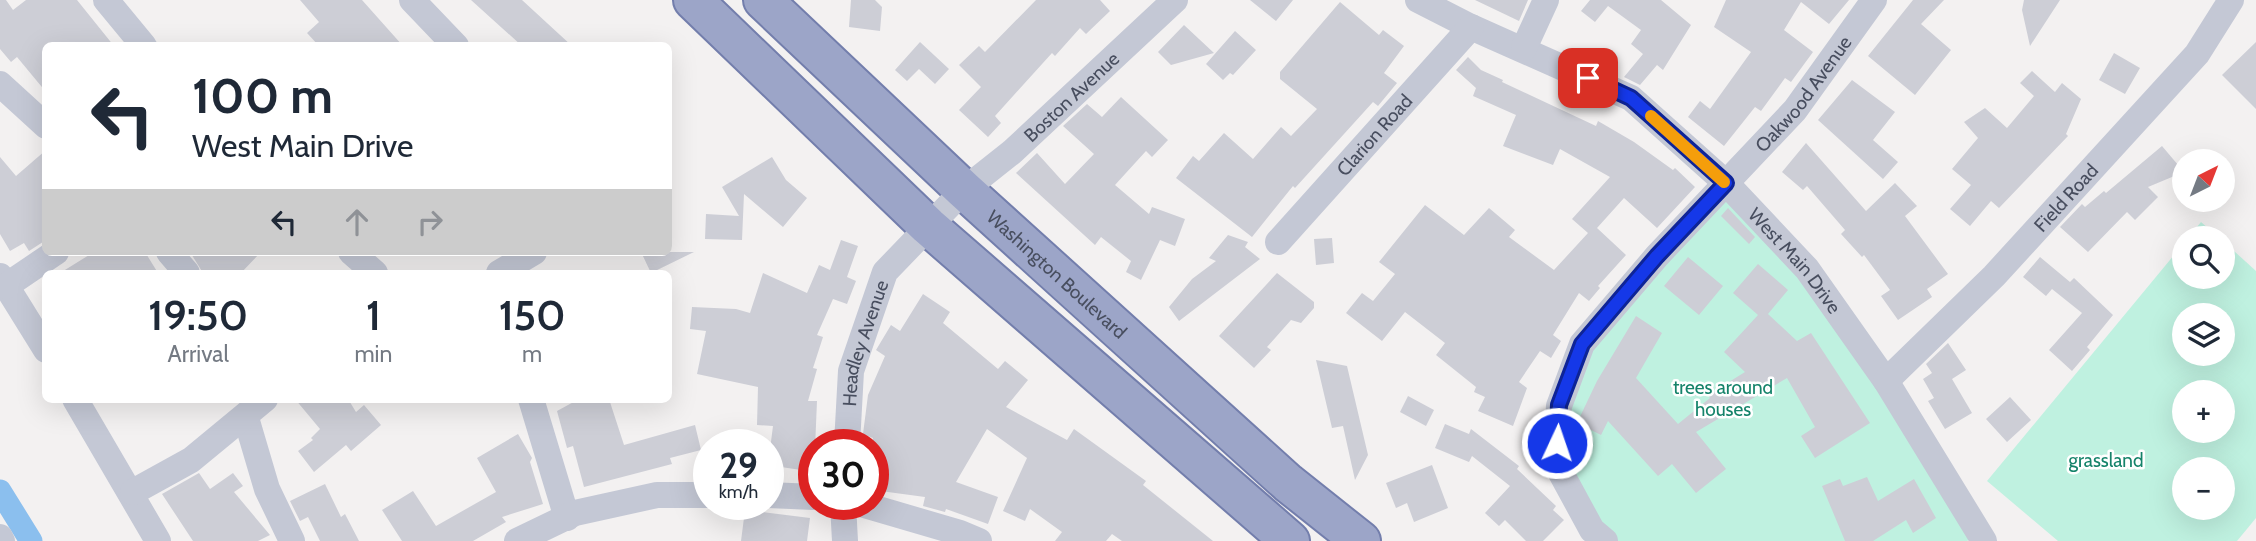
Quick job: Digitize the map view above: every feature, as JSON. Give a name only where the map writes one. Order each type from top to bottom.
[{"type":"highway","points":[[693,0],[928,226],[1290,541]]},
{"type":"highway","name":"Washington Boulevard","points":[[763,0],[964,190],[1288,483],[1361,541]]},
{"type":"street","points":[[107,0],[141,42]]},
{"type":"street","points":[[412,0],[452,42]]},
{"type":"street","name":"Boston Avenue","points":[[964,190],[1012,152],[1175,0]]},
{"type":"street","name":"West Main Drive","points":[[1418,0],[1471,27],[1524,48],[1631,98],[1726,183],[1807,269],[1886,381],[1977,539]]},
{"type":"street","points":[[1524,48],[1546,0]]},
{"type":"street","name":"Oakwood Avenue","points":[[1605,541],[1591,530],[1555,461],[1559,405],[1582,344],[1657,256],[1795,110],[1874,0]]},
{"type":"street","name":"Field Road","points":[[1886,381],[1994,276],[2197,54],[2231,0]]},
{"type":"street","name":"Clarion Road","points":[[1278,242],[1471,27]]},
{"type":"street","points":[[0,84],[42,122]]},
{"type":"street","name":"Headley Avenue","points":[[848,429],[851,371],[885,272],[964,190]]},
{"type":"street","points":[[42,344],[3,281],[50,256]]},
{"type":"street","points":[[172,256],[184,270]]},
{"type":"street","points":[[356,256],[372,270]]},
{"type":"street","points":[[504,270],[527,256]]},
{"type":"street","points":[[77,403],[133,492],[158,541]]},
{"type":"street","points":[[133,492],[191,460],[246,418],[261,403]]},
{"type":"street","points":[[532,403],[567,518]]},
{"type":"street","points":[[246,418],[267,489],[292,541]]},
{"type":"street","points":[[517,541],[567,518],[657,495],[693,495]]},
{"type":"street","points":[[889,513],[979,541]]},
{"type":"street","points":[[842,520],[845,541]]},
{"type":"green space","name":"trees around houses","points":[[1728,191],[1807,269],[1979,536],[1967,541],[1605,541],[1555,462],[1582,344]]},
{"type":"green space","name":"grassland","points":[[2235,252],[2256,271],[2256,518],[2237,541],[2058,541],[1987,481],[2172,257],[2172,289],[2235,289]]},
{"type":"building","points":[[0,0],[6,0],[13,10],[26,0],[77,0],[111,42],[42,42],[42,87],[17,57],[11,62],[0,49]]},
{"type":"building","points":[[300,0],[362,0],[399,42],[315,42],[307,33],[319,22]]},
{"type":"building","points":[[471,0],[522,0],[568,42],[518,42]]},
{"type":"building","points":[[851,0],[875,0],[882,7],[880,31],[849,27]]},
{"type":"building","points":[[1036,0],[1100,0],[1110,11],[1086,34],[1080,28],[1055,56],[1052,53],[995,116],[1001,123],[988,137],[959,110],[981,87],[959,65],[979,46],[985,52]]},
{"type":"building","points":[[1250,0],[1293,0],[1276,21]]},
{"type":"building","points":[[1475,0],[1528,0],[1519,21]]},
{"type":"building","points":[[1590,0],[1661,0],[1691,25],[1663,70],[1657,65],[1640,85],[1624,77],[1643,54],[1631,44],[1641,30],[1608,6],[1595,22],[1581,11]]},
{"type":"building","points":[[1726,0],[1849,0],[1829,24],[1801,2],[1784,30],[1813,52],[1791,82],[1785,78],[1761,111],[1755,107],[1724,146],[1688,117],[1700,101],[1710,109],[1751,52],[1714,27]]},
{"type":"building","points":[[1913,0],[1944,0],[1921,24],[1951,50],[1915,95],[1868,56]]},
{"type":"building","points":[[2024,0],[2060,0],[2030,46],[2022,10]]},
{"type":"building","points":[[1340,2],[1379,35],[1383,30],[1404,46],[1384,73],[1397,83],[1378,106],[1373,102],[1295,188],[1293,186],[1252,237],[1176,178],[1193,156],[1199,161],[1224,133],[1253,159],[1281,127],[1291,136],[1317,109],[1280,79],[1280,72]]},
{"type":"building","points":[[1184,25],[1214,53],[1171,65],[1158,52]]},
{"type":"building","points":[[1235,31],[1256,50],[1233,75],[1230,73],[1223,80],[1206,64]]},
{"type":"building","points":[[920,42],[949,69],[935,84],[919,69],[907,81],[895,70]]},
{"type":"building","points":[[2256,42],[2256,109],[2222,75]]},
{"type":"building","points":[[2114,53],[2140,68],[2125,94],[2099,80]]},
{"type":"building","points":[[1468,57],[1481,70],[1503,80],[1502,82],[1596,126],[1598,121],[1634,142],[1673,170],[1675,168],[1695,187],[1657,228],[1624,198],[1597,228],[1626,255],[1598,286],[1600,288],[1589,301],[1579,293],[1553,335],[1561,341],[1551,358],[1540,351],[1519,382],[1527,388],[1513,426],[1478,411],[1485,397],[1474,392],[1476,387],[1436,355],[1445,343],[1405,312],[1382,341],[1346,313],[1362,293],[1373,301],[1395,274],[1379,262],[1425,205],[1464,235],[1489,208],[1515,230],[1509,237],[1554,270],[1588,233],[1572,219],[1610,177],[1560,149],[1553,165],[1503,146],[1516,115],[1473,96],[1476,88],[1456,70]]},
{"type":"building","points":[[2032,71],[2055,92],[2062,83],[2081,99],[2066,134],[2068,136],[1999,208],[1991,201],[1970,226],[1950,209],[1971,185],[1952,169],[1978,138],[1964,122],[1985,108],[2007,128],[2034,96],[2020,83]]},
{"type":"building","points":[[1852,80],[1895,112],[1873,140],[1898,162],[1883,179],[1818,120]]},
{"type":"building","points":[[1121,97],[1168,140],[1152,157],[1146,151],[1115,185],[1149,214],[1152,207],[1185,219],[1175,246],[1160,240],[1141,280],[1126,272],[1131,261],[1101,237],[1095,245],[1016,173],[1037,153],[1065,184],[1094,154],[1063,126],[1087,104],[1102,117]]},
{"type":"building","points":[[1806,143],[1866,211],[1895,183],[1917,206],[1905,216],[1948,274],[1927,289],[1932,297],[1898,320],[1881,296],[1890,290],[1864,255],[1862,257],[1841,234],[1845,230],[1807,186],[1803,190],[1782,172]]},
{"type":"building","points":[[2162,146],[2172,158],[2172,177],[2148,187],[2158,197],[2135,220],[2127,212],[2088,252],[2060,227],[2082,204],[2085,207],[2104,191],[2106,193]]},
{"type":"building","points":[[42,153],[42,243],[29,251],[24,243],[10,251],[0,234],[0,157],[16,176]]},
{"type":"building","points":[[772,157],[786,180],[807,198],[783,227],[744,194],[742,240],[705,239],[706,214],[739,216],[722,187]]},
{"type":"building","points":[[1728,208],[1755,237],[1749,244],[1721,216]]},
{"type":"building","points":[[1228,235],[1248,242],[1245,247],[1260,259],[1179,321],[1169,307],[1192,279],[1216,261],[1209,258]]},
{"type":"building","points":[[1332,238],[1334,263],[1316,265],[1314,239]]},
{"type":"building","points":[[841,240],[858,246],[847,277],[856,281],[847,304],[833,299],[817,335],[823,337],[813,368],[817,369],[808,401],[817,401],[816,429],[798,429],[798,470],[784,467],[784,429],[757,425],[758,387],[697,374],[706,331],[690,329],[692,307],[736,309],[750,313],[763,273],[807,293],[819,265],[830,270]]},
{"type":"building","points":[[672,252],[694,252],[657,270],[650,270],[643,256],[672,256]]},
{"type":"building","points":[[88,256],[147,256],[156,270],[65,270]]},
{"type":"building","points":[[192,256],[257,256],[244,270],[201,270]]},
{"type":"building","points":[[1688,257],[1723,286],[1699,315],[1664,286]]},
{"type":"building","points":[[2040,257],[2070,282],[2074,278],[2113,315],[2087,347],[2090,350],[2072,371],[2049,350],[2082,313],[2052,289],[2046,296],[2023,277]]},
{"type":"building","points":[[1758,264],[1788,290],[1768,314],[1797,341],[1811,333],[1870,423],[1815,458],[1801,436],[1815,427],[1787,378],[1696,432],[1726,469],[1696,493],[1672,464],[1658,476],[1608,421],[1601,435],[1577,423],[1597,381],[1636,316],[1662,333],[1636,378],[1678,424],[1710,398],[1708,395],[1745,372],[1724,352],[1758,315],[1733,293]]},
{"type":"building","points":[[1277,273],[1314,302],[1314,308],[1301,323],[1291,320],[1267,347],[1271,350],[1254,368],[1219,336]]},
{"type":"building","points":[[923,294],[950,312],[943,323],[998,369],[1005,361],[1028,380],[1006,407],[1067,440],[1074,429],[1146,481],[1143,485],[1213,541],[1122,541],[1112,534],[1106,541],[1055,541],[1062,532],[1030,509],[1025,521],[1003,511],[1027,458],[987,429],[956,482],[998,497],[988,524],[946,509],[945,512],[923,506],[925,497],[889,492],[889,429],[864,429],[868,395],[885,356],[876,350],[891,325],[900,331]]},
{"type":"building","points":[[1948,343],[1966,370],[1952,379],[1972,413],[1945,429],[1928,401],[1934,398],[1923,379],[1932,373],[1926,364]]},
{"type":"building","points":[[1316,360],[1347,366],[1368,455],[1355,480],[1343,426],[1332,428]]},
{"type":"building","points":[[1408,396],[1434,410],[1426,426],[1400,412]]},
{"type":"building","points":[[2010,397],[2031,420],[2007,442],[1986,419]]},
{"type":"building","points":[[298,403],[350,403],[356,412],[364,405],[381,425],[351,451],[346,445],[314,472],[298,451],[313,440],[311,438],[320,429]]},
{"type":"building","points":[[572,403],[610,403],[624,445],[695,425],[696,429],[693,429],[693,452],[670,458],[672,464],[584,487],[573,446],[567,448],[557,411]]},
{"type":"building","points":[[1445,424],[1469,434],[1471,429],[1519,466],[1517,469],[1556,506],[1553,510],[1564,520],[1543,541],[1526,541],[1505,520],[1499,526],[1485,513],[1510,486],[1472,456],[1469,462],[1435,448]]},
{"type":"building","points":[[518,434],[532,458],[530,462],[543,504],[502,517],[506,522],[473,541],[402,541],[382,510],[413,491],[436,526],[496,492],[477,458]]},
{"type":"building","points":[[1432,465],[1448,508],[1414,522],[1407,503],[1396,508],[1386,483]]},
{"type":"building","points":[[199,473],[210,489],[233,473],[243,486],[234,492],[270,535],[258,541],[193,541],[162,494]]},
{"type":"building","points":[[1867,477],[1878,501],[1914,479],[1936,518],[1913,533],[1906,520],[1873,541],[1845,541],[1822,486],[1840,479],[1843,486]]},
{"type":"building","points":[[325,484],[341,517],[345,514],[359,541],[320,541],[308,517],[300,521],[290,501]]},
{"type":"building","points":[[784,515],[798,517],[798,520],[810,520],[807,541],[741,541],[744,520],[784,520]]},
{"type":"waterway","points":[[0,491],[31,541]]},
{"type":"slow traffic","points":[[1651,116],[1724,182]]},
{"type":"route","points":[[1557,443],[1559,405],[1582,344],[1657,256],[1726,183],[1631,98],[1588,78]]}]
